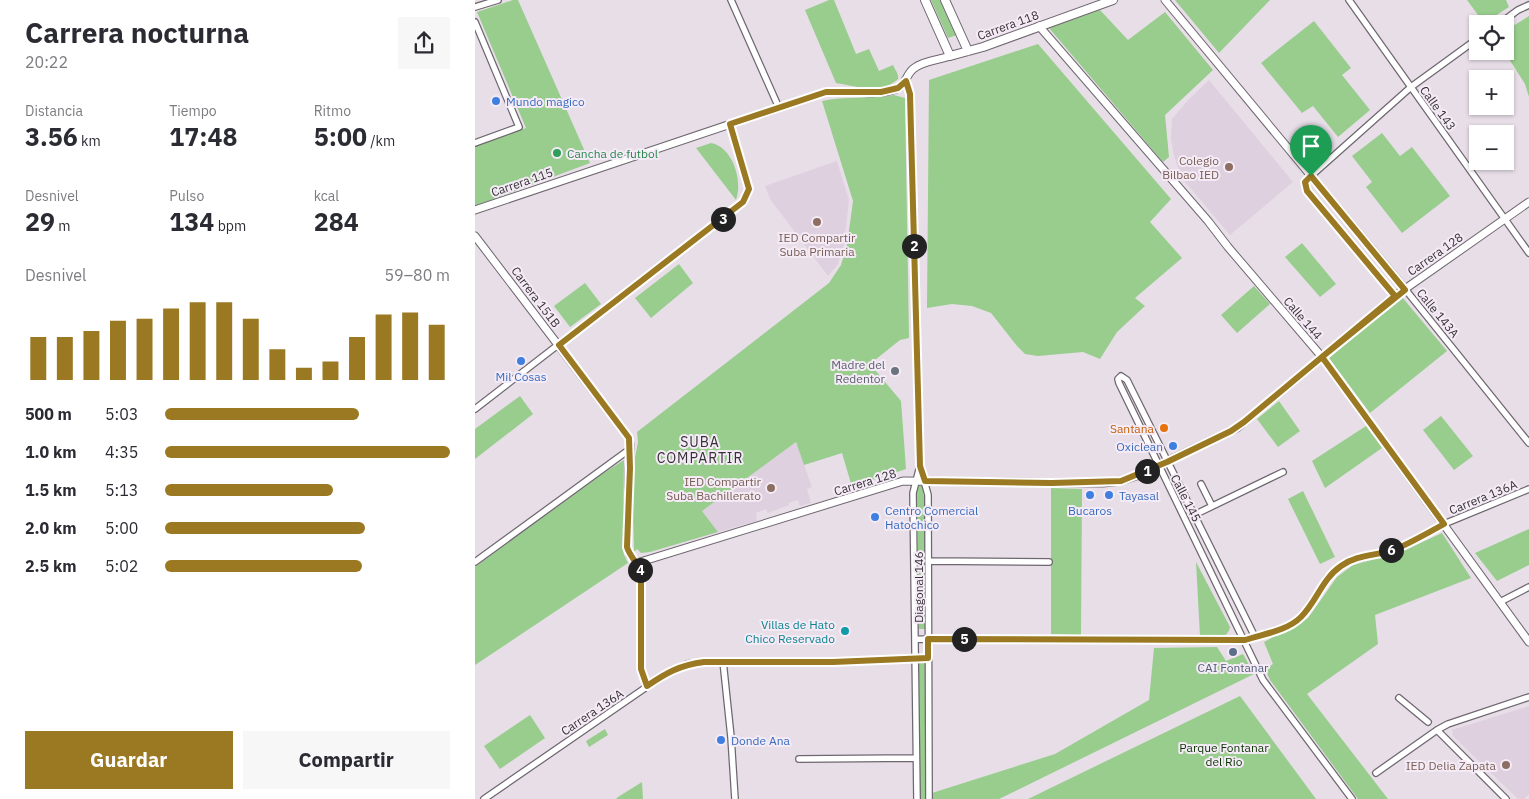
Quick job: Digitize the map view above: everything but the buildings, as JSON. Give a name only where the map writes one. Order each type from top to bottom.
[{"type":"main road","points":[[925,0],[950,56]]},
{"type":"main road","points":[[945,0],[968,51]]},
{"type":"main road","name":"Carrera 118","points":[[968,51],[1113,0]]},
{"type":"main road","name":"Carrera 115","points":[[950,56],[968,51]]},
{"type":"street","points":[[475,7],[498,0]]},
{"type":"street","points":[[731,0],[779,108]]},
{"type":"street","name":"Calle 143A","points":[[1165,0],[1529,443]]},
{"type":"street","name":"Calle 143","points":[[1349,0],[1529,253]]},
{"type":"street","points":[[1511,15],[1529,5]]},
{"type":"street","points":[[475,22],[519,127],[475,143]]},
{"type":"street","name":"Calle 144","points":[[1039,26],[1208,221],[1322,357],[1529,642]]},
{"type":"street","points":[[1395,296],[1307,191],[1305,182],[1411,87],[1469,45]]},
{"type":"street","name":"Carrera 115","points":[[475,210],[826,92],[838,90],[871,92],[898,88],[906,81],[915,67],[950,56]]},
{"type":"street","name":"Diagonal 146","points":[[906,81],[910,94],[920,466],[913,492],[917,799]]},
{"type":"street","points":[[475,409],[739,206],[746,198],[749,189],[730,124]]},
{"type":"street","name":"Carrera 128","points":[[637,563],[901,482],[1114,482],[1128,479],[1237,428],[1395,296],[1529,202]]},
{"type":"street","name":"Carrera 151B","points":[[475,236],[625,432],[629,438],[630,447]]},
{"type":"street","name":"Calle 145","points":[[1255,637],[1127,380],[1121,376],[1119,383],[1263,680],[1352,799]]},
{"type":"street","points":[[475,562],[630,447]]},
{"type":"street","points":[[630,447],[627,547],[641,573],[641,669],[647,686]]},
{"type":"street","name":"Diagonal 146","points":[[920,466],[928,495],[929,799]]},
{"type":"street","points":[[1194,515],[1283,472]]},
{"type":"street","points":[[1201,484],[1212,506]]},
{"type":"street","name":"Carrera 136A","points":[[915,638],[1245,640],[1288,626],[1301,618],[1328,577],[1343,565],[1359,557],[1396,549],[1444,524],[1529,489]]},
{"type":"street","points":[[928,561],[1049,562]]},
{"type":"street","points":[[1500,602],[1529,587]]},
{"type":"street","name":"Carrera 136A","points":[[484,799],[647,686],[687,664],[723,661],[833,662],[928,658]]},
{"type":"street","points":[[723,661],[735,799]]},
{"type":"street","points":[[1376,772],[1437,730],[1455,721],[1529,697]]},
{"type":"street","points":[[1399,698],[1428,722]]},
{"type":"street","points":[[1437,730],[1506,799]]},
{"type":"street","points":[[799,759],[916,758]]},
{"type":"shaded area","name":"Colegio Bilbao IED","points":[[1209,80],[1293,182],[1230,235],[1181,177],[1171,139],[1172,119]]},
{"type":"shaded area","name":"IED Compartir Suba Primaria","points":[[837,161],[849,200],[844,244],[838,264],[828,276],[770,199],[765,186]]},
{"type":"shaded area","name":"IED Compartir Suba Bachillerato","points":[[796,442],[812,487],[807,489],[811,503],[800,506],[798,500],[768,513],[766,509],[756,513],[757,521],[718,532],[702,511]]},
{"type":"shaded area","name":"IED Delia Zapata","points":[[1529,706],[1529,794],[1524,799],[1518,799],[1453,736],[1452,730]]},
{"type":"green space","points":[[518,0],[590,163],[475,206],[475,146],[526,128],[477,12]]},
{"type":"green space","points":[[829,0],[834,0],[856,54],[869,49],[879,71],[893,65],[898,75],[897,80],[881,88],[858,87],[836,83],[805,10]]},
{"type":"green space","points":[[931,0],[942,0],[957,35],[948,38]]},
{"type":"green space","points":[[1175,0],[1270,0],[1219,53]]},
{"type":"green space","points":[[1467,0],[1506,0],[1509,7],[1496,15],[1478,15]]},
{"type":"green space","points":[[1100,10],[1128,40],[1165,12],[1213,70],[1165,115],[1169,157],[1163,162],[1049,28]]},
{"type":"green space","points":[[1529,16],[1529,97],[1525,84],[1510,60],[1514,60],[1514,25]]},
{"type":"green space","points":[[1314,21],[1351,68],[1342,75],[1370,110],[1338,137],[1313,106],[1302,113],[1261,63]]},
{"type":"green space","points":[[1038,44],[1171,199],[1150,222],[1182,258],[1135,298],[1145,306],[1117,332],[1100,359],[1083,352],[1038,356],[1025,354],[991,313],[972,306],[952,304],[927,308],[929,80]]},
{"type":"green space","points":[[894,95],[905,98],[909,338],[900,340],[870,364],[901,401],[906,469],[852,487],[842,453],[804,465],[796,442],[702,511],[718,532],[650,552],[641,553],[637,549],[634,552],[632,473],[638,442],[637,432],[829,283],[841,265],[847,245],[853,201],[822,101]]},
{"type":"green space","points":[[1382,133],[1400,156],[1412,147],[1450,196],[1402,233],[1366,187],[1372,182],[1352,156]]},
{"type":"green space","points":[[711,143],[725,151],[734,166],[738,184],[736,200],[696,148]]},
{"type":"green space","points":[[1302,243],[1336,284],[1320,297],[1285,257]]},
{"type":"green space","points":[[679,264],[693,283],[651,318],[635,298]]},
{"type":"green space","points":[[585,283],[601,304],[570,327],[554,306]]},
{"type":"green space","points":[[1254,286],[1270,304],[1237,333],[1221,315]]},
{"type":"green space","points":[[1402,297],[1447,351],[1370,413],[1329,358]]},
{"type":"green space","points":[[520,396],[533,414],[475,459],[475,429]]},
{"type":"green space","points":[[1279,401],[1300,431],[1278,447],[1257,419]]},
{"type":"green space","points":[[1441,416],[1473,456],[1454,470],[1423,430]]},
{"type":"green space","points":[[1366,426],[1382,448],[1325,488],[1312,461]]},
{"type":"green space","points":[[624,460],[623,548],[628,563],[475,665],[475,567]]},
{"type":"green space","points":[[922,485],[925,503],[926,629],[919,629],[917,486]]},
{"type":"green space","points":[[1051,488],[1082,489],[1081,635],[1051,634]]},
{"type":"green space","points":[[1303,491],[1335,557],[1320,564],[1288,499]]},
{"type":"green space","points":[[1529,529],[1529,565],[1497,581],[1475,553]]},
{"type":"green space","points":[[1442,533],[1471,578],[1375,615],[1378,644],[1307,694],[1388,799],[1358,799],[1270,680],[1265,669],[1273,664],[1264,642],[1308,618],[1337,577],[1353,565],[1401,552]]},
{"type":"green space","points":[[1196,562],[1230,627],[1226,635],[1222,637],[1200,636]]},
{"type":"green space","points":[[1217,647],[1226,661],[1243,654],[1254,674],[999,799],[933,799],[932,793],[1055,754],[1149,700],[1154,648]]},
{"type":"green space","points":[[920,660],[925,662],[926,799],[920,799],[918,663]]},
{"type":"green space","name":"Parque Fontanar del Rio","points":[[1240,696],[1316,799],[1028,799]]},
{"type":"green space","points":[[530,715],[545,738],[500,769],[484,746]]},
{"type":"green space","points":[[605,729],[608,735],[589,747],[586,741]]},
{"type":"green space","points":[[642,782],[643,799],[616,799],[618,797]]},
{"type":"place","name":"Mundo magico","points":[[496,101]]},
{"type":"place","name":"Cancha de futbol","points":[[557,153]]},
{"type":"place","name":"Colegio Bilbao IED","points":[[1229,167]]},
{"type":"place","name":"IED Compartir Suba Primaria","points":[[817,222]]},
{"type":"place","name":"Mil Cosas","points":[[521,361]]},
{"type":"place","name":"Madre del Redentor","points":[[895,371]]},
{"type":"place","name":"Santana","points":[[1164,428]]},
{"type":"place","name":"Oxiclean","points":[[1173,446]]},
{"type":"place","name":"IED Compartir Suba Bachillerato","points":[[771,488]]},
{"type":"place","name":"Bucaros","points":[[1090,495]]},
{"type":"place","name":"Tayasal","points":[[1109,495]]},
{"type":"place","name":"Centro Comercial Hatochico","points":[[875,517]]},
{"type":"place","name":"Villas de Hato Chico Reservado","points":[[845,631]]},
{"type":"place","name":"CAI Fontanar","points":[[1233,652]]},
{"type":"place","name":"Donde Ana","points":[[721,740]]},
{"type":"place","name":"IED Delia Zapata","points":[[1506,765]]},
{"type":"district","name":"SUBA COMPARTIR","points":[[700,450]]},
{"type":"route","points":[[1311,176],[1305,182],[1307,191],[1395,296],[1322,357],[1244,422],[1237,428],[1167,462],[1121,481],[1052,483],[925,481],[920,466],[910,94],[906,81],[898,88],[881,92],[838,90],[826,92],[730,124],[748,183],[748,194],[743,202],[559,345],[629,438],[630,468],[627,547],[641,573],[641,669],[647,686],[675,669],[687,664],[704,662],[833,662],[928,658],[928,639],[1245,640],[1281,629],[1301,618],[1328,577],[1343,565],[1371,554],[1396,549],[1444,524],[1322,357],[1367,319],[1395,296],[1405,290],[1311,176]]}]
